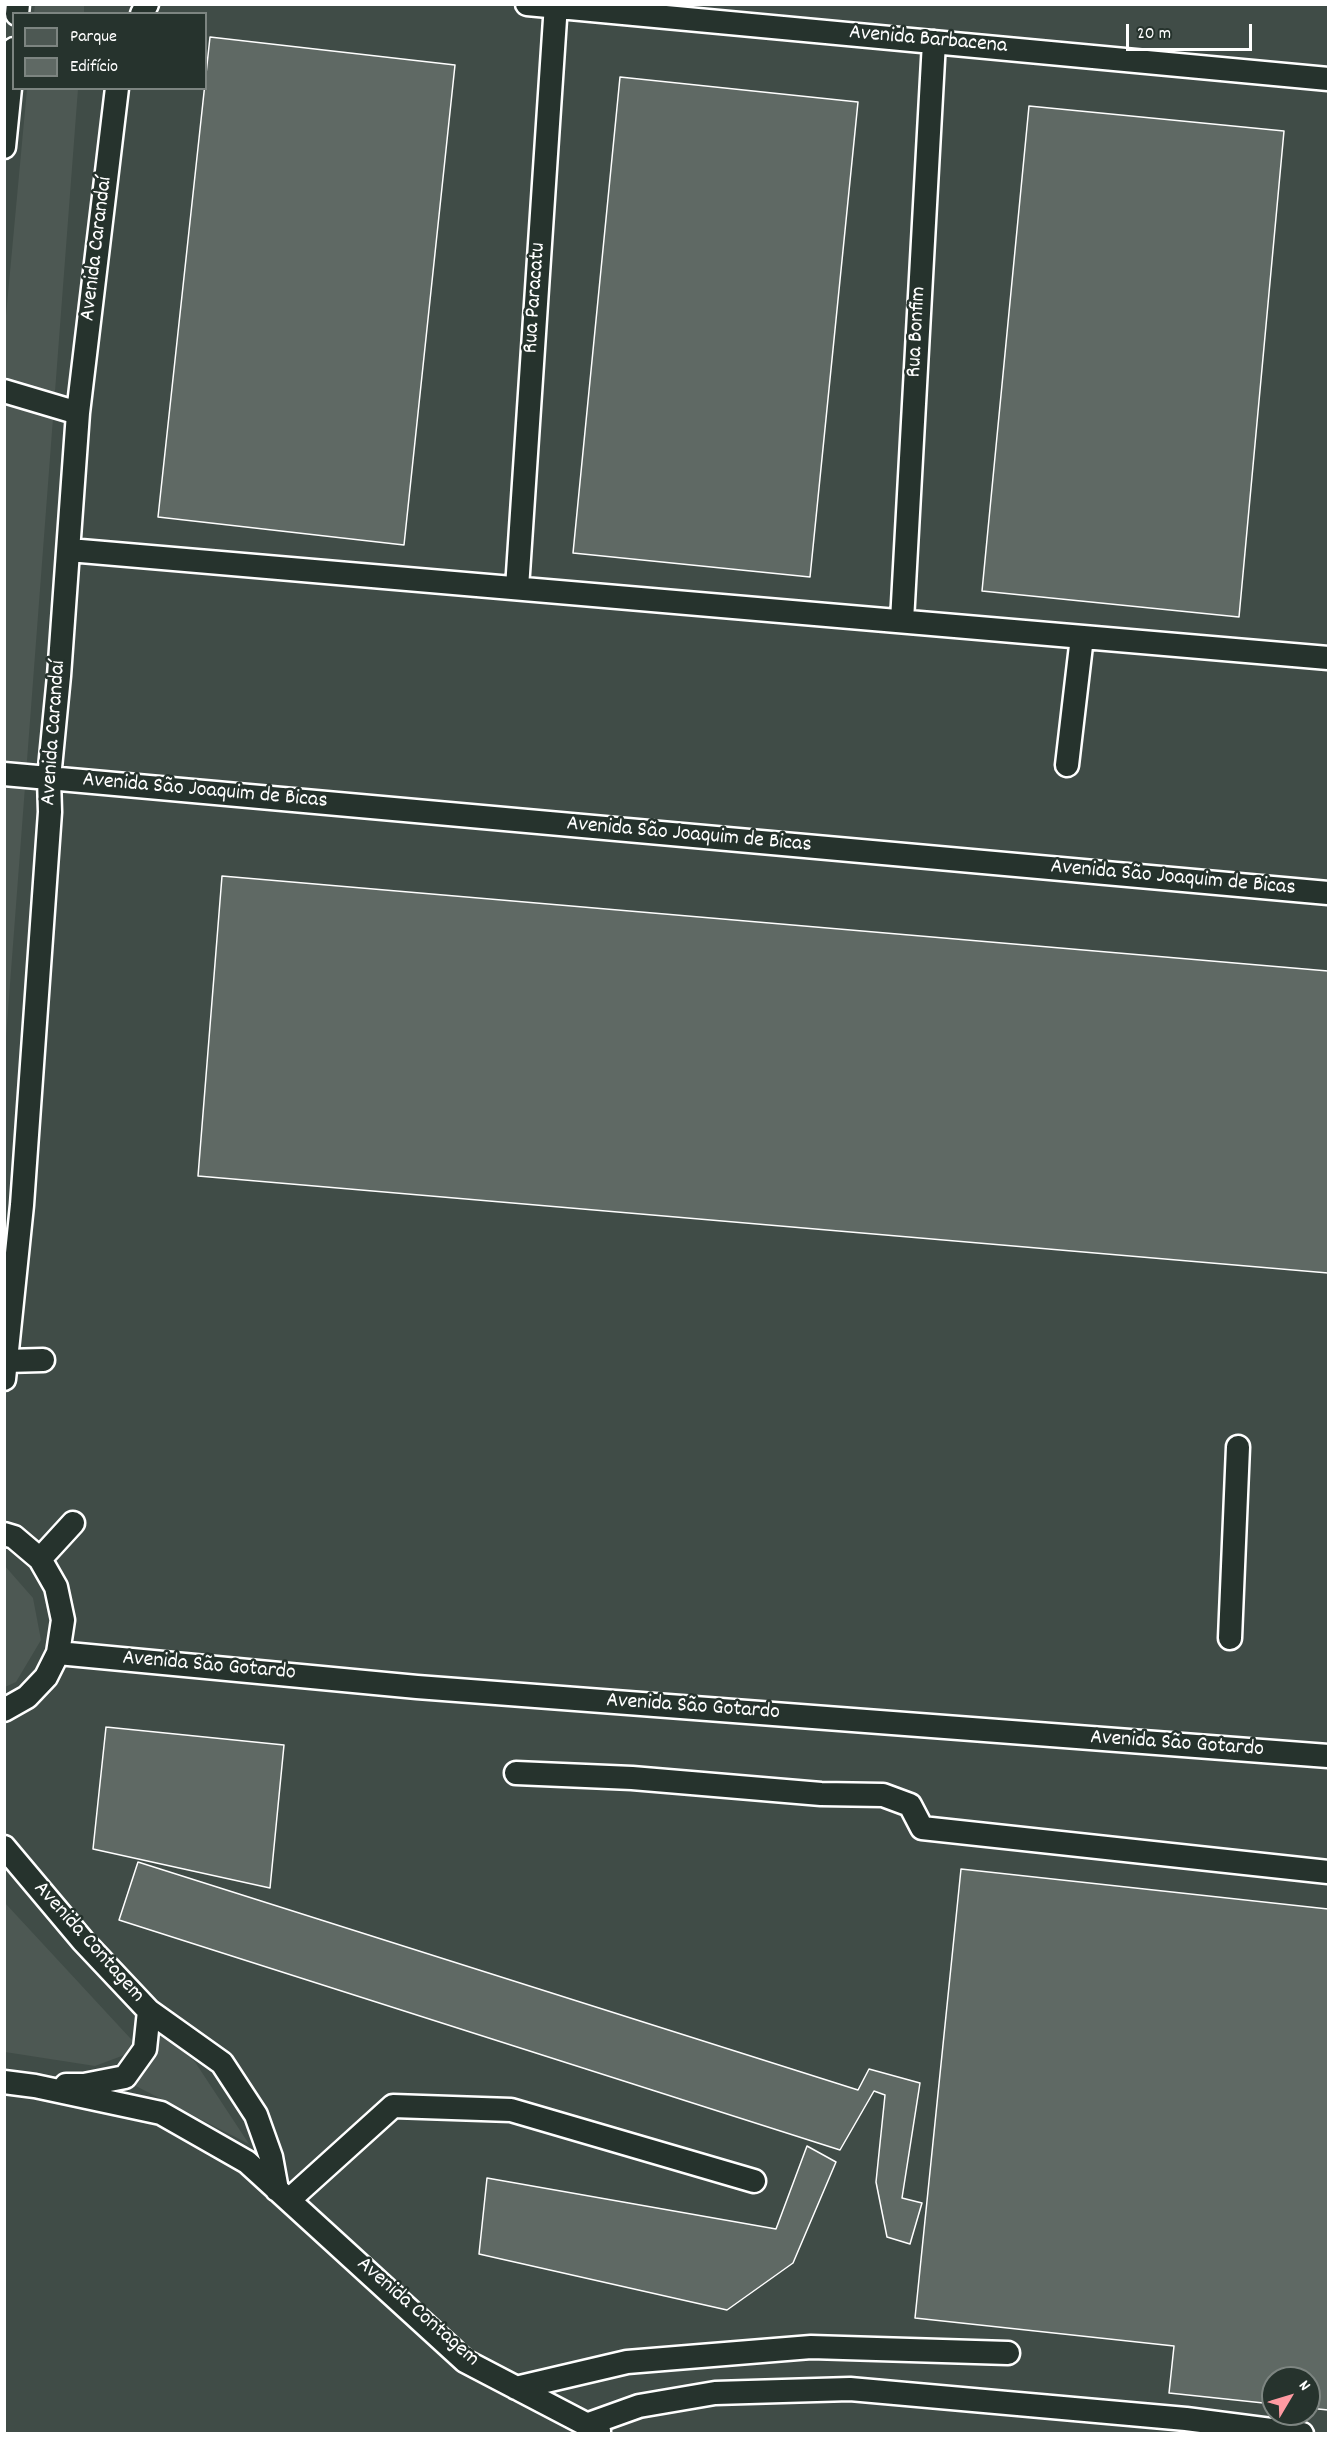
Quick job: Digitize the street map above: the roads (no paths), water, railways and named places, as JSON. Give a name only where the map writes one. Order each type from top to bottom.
[{"type":"lane","name":"Avenida Barbacena","points":[[527,4],[1329,78]]},
{"type":"lane","name":"Rua Paracatu","points":[[517,588],[556,6]]},
{"type":"lane","name":"Rua Bonfim","points":[[902,621],[934,42]]},
{"type":"lane","points":[[4,147],[12,69]]},
{"type":"lane","name":"Avenida Carandaí","points":[[5,1370],[23,1181],[49,824],[49,778],[69,550],[78,414],[117,90]]},
{"type":"lane","points":[[4,391],[78,414]]},
{"type":"lane","points":[[69,550],[1329,657]]},
{"type":"lane","points":[[1067,765],[1082,637]]},
{"type":"lane","name":"Avenida São Joaquim de Bicas","points":[[4,774],[1329,892]]},
{"type":"lane","points":[[5,1370],[43,1360]]},
{"type":"lane","points":[[1230,1638],[1238,1447]]},
{"type":"lane","points":[[40,1559],[73,1523]]},
{"type":"lane","points":[[4,1534],[14,1537],[40,1559],[56,1587],[63,1620],[58,1653],[46,1677],[27,1697],[4,1710]]},
{"type":"lane","name":"Avenida São Gotardo","points":[[58,1653],[417,1687],[1329,1756]]},
{"type":"lane","points":[[516,1773],[632,1778],[821,1794],[883,1795],[910,1805],[922,1828],[1329,1872]]},
{"type":"lane","name":"Avenida Contagem","points":[[4,1847],[83,1941],[149,2011],[222,2063],[256,2115],[283,2195]]},
{"type":"lane","name":"Avenida Contagem","points":[[34,2086],[84,2085],[125,2077],[145,2049],[149,2011]]},
{"type":"lane","name":"Avenida Contagem","points":[[4,2082],[34,2086],[161,2113],[247,2162],[465,2361],[595,2429]]},
{"type":"lane","points":[[283,2195],[393,2106],[511,2110],[754,2181]]},
{"type":"lane","points":[[516,2388],[627,2362],[811,2347],[1008,2353]]},
{"type":"lane","points":[[595,2429],[639,2406],[715,2393],[850,2389],[1186,2419],[1302,2433]]}]
